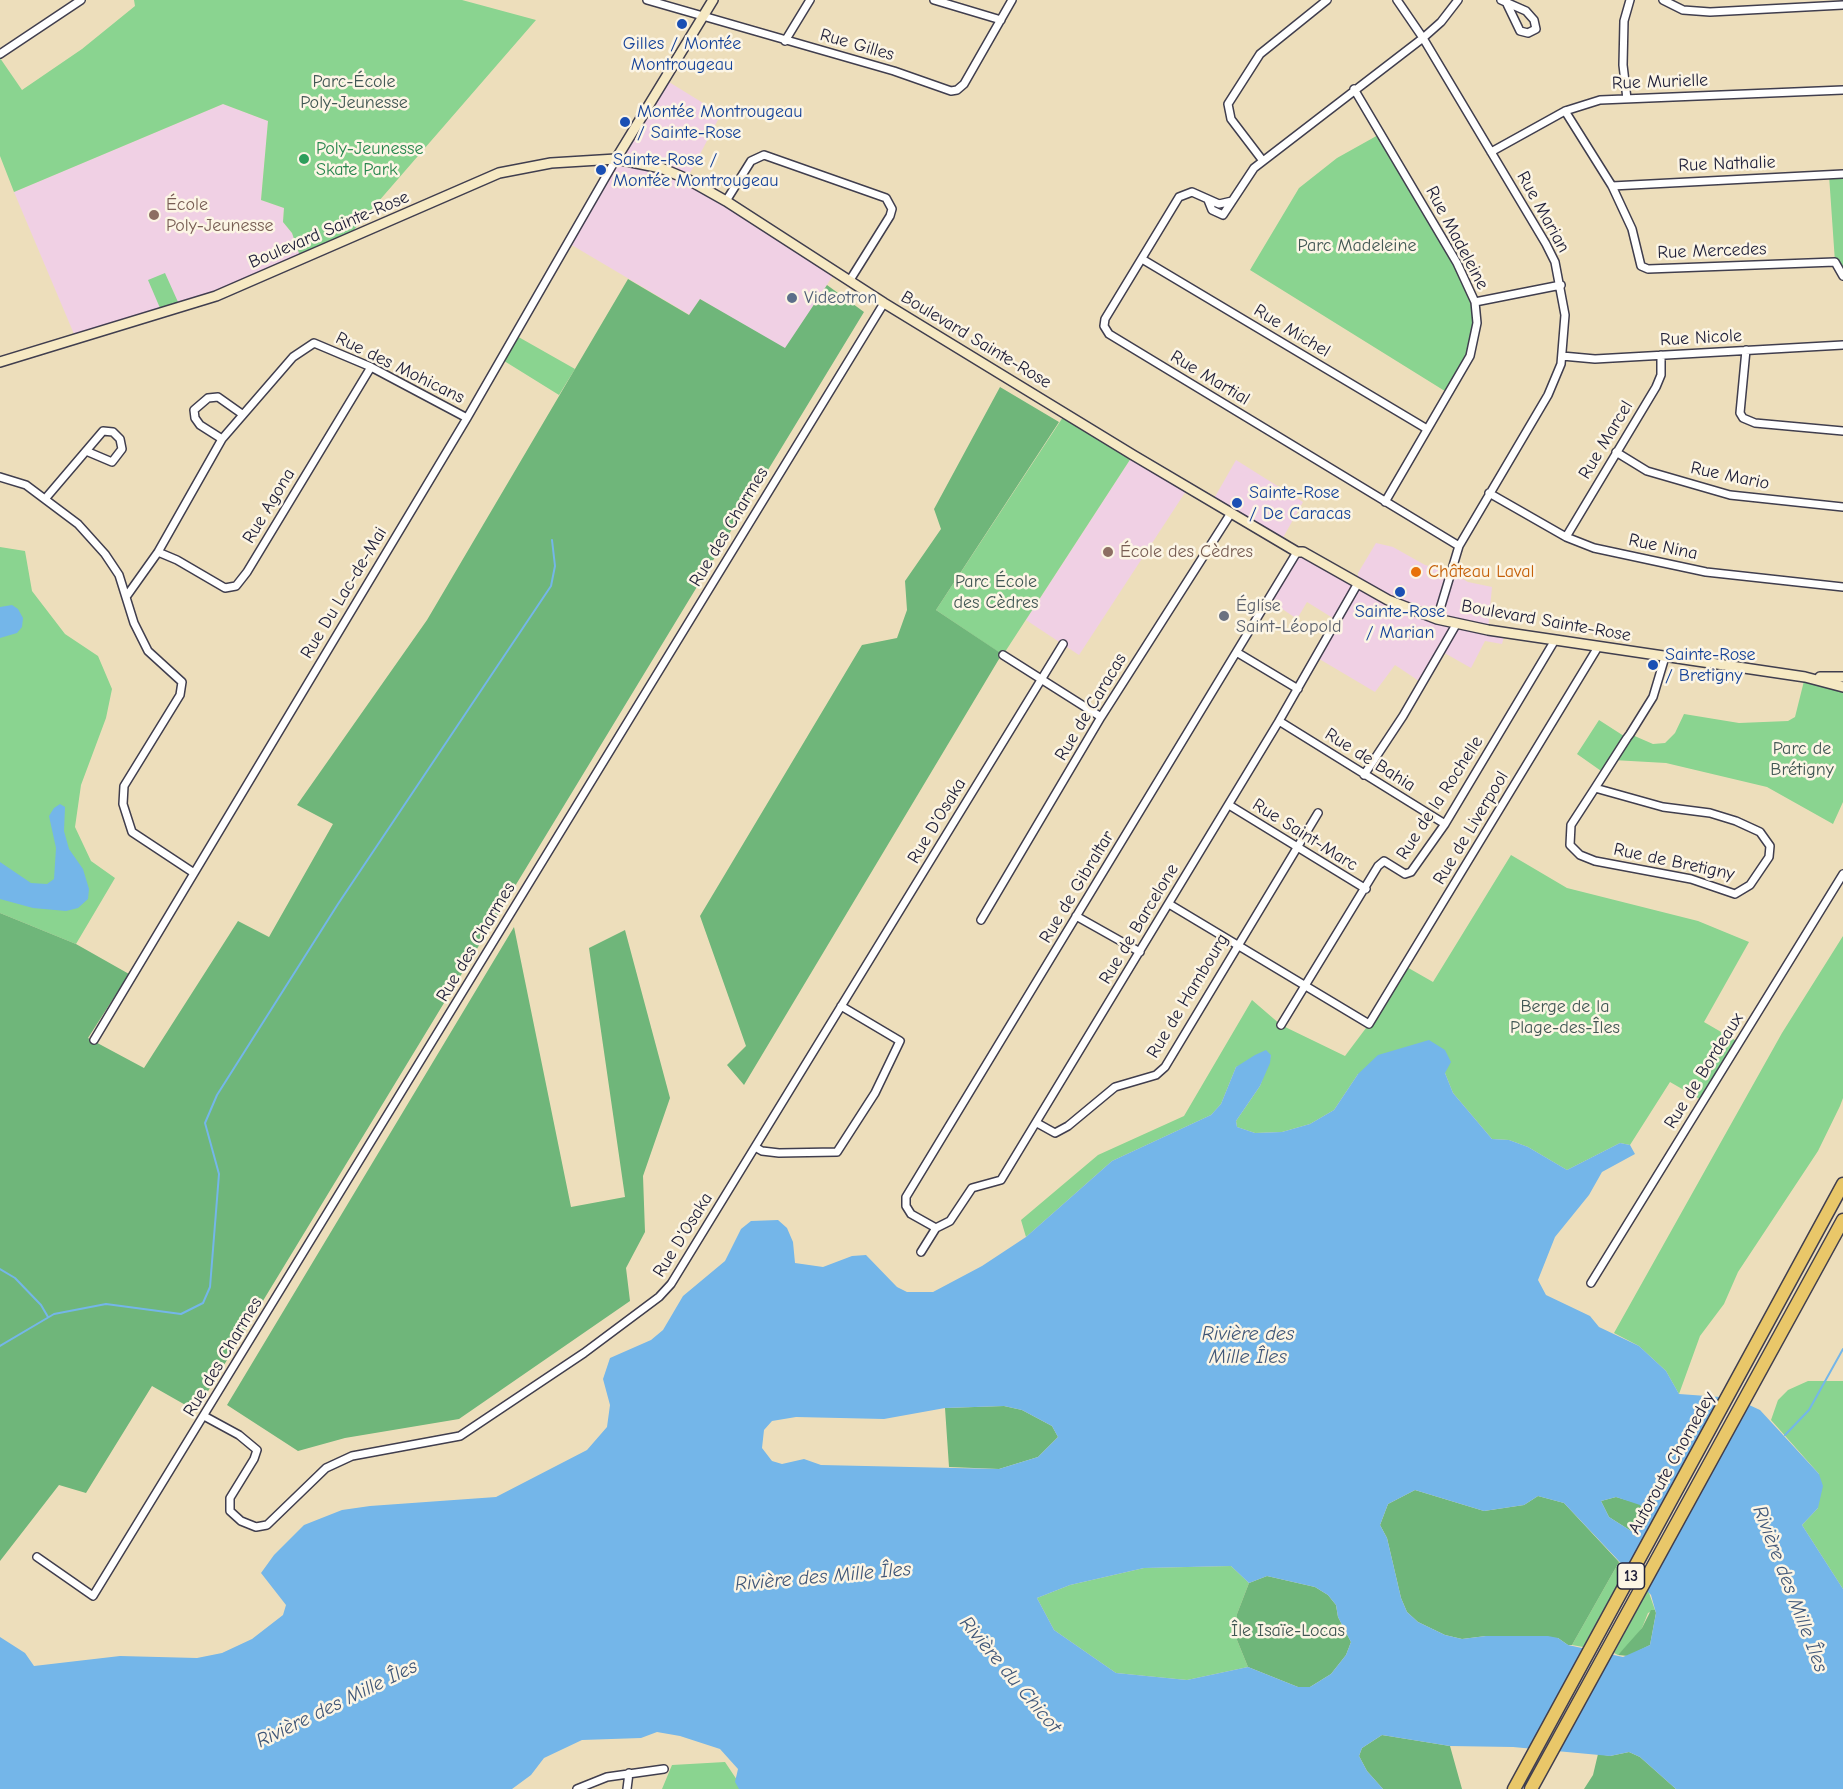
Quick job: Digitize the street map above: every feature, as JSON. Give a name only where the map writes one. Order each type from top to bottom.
[{"type":"highway","name":"Autoroute Chomedey","points":[[1514,1789],[1843,1185]]},
{"type":"highway","name":"Autoroute Chomedey","points":[[1531,1789],[1843,1220]]},
{"type":"street","points":[[0,54],[81,0]]},
{"type":"street","name":"Rue Gilles","points":[[647,0],[702,18],[894,71],[951,91],[957,90],[964,84],[1012,0]]},
{"type":"street","points":[[616,159],[713,0]]},
{"type":"street","points":[[785,41],[810,0]]},
{"type":"street","points":[[934,0],[1001,20]]},
{"type":"street","points":[[1263,161],[1231,119],[1228,104],[1260,54],[1328,0]]},
{"type":"street","name":"Rue Marian","points":[[1397,0],[1423,38],[1546,244],[1555,262],[1565,315],[1562,356],[1548,396],[1459,546],[1437,618]]},
{"type":"street","points":[[1232,201],[1254,168],[1423,38],[1442,22],[1458,0]]},
{"type":"street","points":[[1627,99],[1623,64],[1624,21],[1630,0]]},
{"type":"street","points":[[1663,0],[1683,10],[1778,9],[1843,4]]},
{"type":"street","points":[[1777,0],[1778,9]]},
{"type":"street","points":[[1504,2],[1526,11],[1534,20],[1536,28],[1528,33],[1520,31],[1504,2]]},
{"type":"street","name":"Rue Madeleine","points":[[1354,89],[1457,263],[1475,302],[1478,322],[1470,356],[1385,502]]},
{"type":"street","name":"Rue Murielle","points":[[1491,152],[1565,111],[1600,100],[1843,90]]},
{"type":"street","name":"Rue Mercedes","points":[[1565,111],[1612,186],[1632,229],[1641,266],[1648,269],[1835,262],[1843,276]]},
{"type":"street","points":[[726,201],[752,161],[764,155],[886,198],[892,209],[890,216],[850,280]]},
{"type":"street","name":"Boulevard Sainte-Rose","points":[[0,362],[216,296],[500,173],[551,163],[616,159],[661,168],[687,179],[726,201],[884,303],[1231,513],[1297,552],[1303,552],[1389,600],[1457,623],[1598,647],[1805,677],[1843,687]]},
{"type":"street","name":"Rue Du Lac-de-Mai","points":[[94,1040],[467,418],[616,159]]},
{"type":"street","name":"Rue Nathalie","points":[[1612,186],[1843,174]]},
{"type":"street","name":"Rue Martial","points":[[1232,201],[1219,204],[1192,192],[1179,197],[1105,319],[1104,326],[1108,334],[1459,546]]},
{"type":"street","name":"Rue Martial","points":[[1208,200],[1212,210],[1223,215],[1232,201]]},
{"type":"street","name":"Rue Michel","points":[[1142,259],[1427,429]]},
{"type":"street","points":[[1475,302],[1561,285]]},
{"type":"street","name":"Rue des Charmes","points":[[38,1557],[93,1596],[884,303]]},
{"type":"street","name":"Rue des Mohicans","points":[[126,597],[158,552],[222,439],[293,357],[314,343],[371,367],[467,418]]},
{"type":"street","name":"Rue Nicole","points":[[1562,356],[1595,359],[1843,345]]},
{"type":"street","points":[[1746,350],[1740,413],[1743,418],[1755,423],[1843,431]]},
{"type":"street","name":"Rue Marcel","points":[[1566,537],[1656,387],[1661,375],[1661,355]]},
{"type":"street","name":"Rue Agona","points":[[158,552],[177,560],[225,588],[236,586],[371,367]]},
{"type":"street","points":[[222,439],[200,425],[195,418],[194,410],[208,398],[218,398],[242,414]]},
{"type":"street","points":[[45,499],[86,450],[103,431],[113,432],[120,438],[122,448],[112,462],[86,450]]},
{"type":"street","name":"Rue Mario","points":[[1616,452],[1647,471],[1730,495],[1843,507]]},
{"type":"street","points":[[0,477],[26,485],[78,524],[105,554],[119,575],[134,623],[148,651],[182,682],[180,695],[124,786],[123,804],[132,832],[194,873]]},
{"type":"street","name":"Rue Nina","points":[[1489,493],[1566,537],[1594,548],[1706,572],[1843,586]]},
{"type":"street","name":"Rue de Caracas","points":[[981,920],[1101,717],[1231,513]]},
{"type":"street","name":"Rue de Gibraltar","points":[[936,1228],[911,1214],[906,1206],[906,1197],[1238,653],[1297,552]]},
{"type":"street","name":"Rue de Barcelone","points":[[921,1252],[936,1228],[950,1221],[972,1188],[1001,1180],[1279,721],[1358,584]]},
{"type":"street","points":[[1365,775],[1403,716],[1457,623]]},
{"type":"street","name":"Rue de la Rochelle","points":[[1281,1025],[1384,861],[1405,874],[1411,872],[1445,824],[1555,640]]},
{"type":"street","name":"Rue D'Osaka","points":[[204,1416],[239,1435],[257,1450],[230,1498],[230,1511],[241,1521],[256,1527],[267,1525],[326,1468],[352,1455],[460,1436],[584,1353],[659,1297],[671,1284],[1063,644]]},
{"type":"street","name":"Rue de Liverpool","points":[[1305,986],[1369,1024],[1598,647]]},
{"type":"street","points":[[1238,653],[1298,689]]},
{"type":"street","points":[[1003,655],[1101,717]]},
{"type":"street","name":"Rue de Bretigny","points":[[1595,788],[1663,807],[1710,813],[1736,821],[1760,832],[1770,846],[1769,857],[1750,885],[1735,894],[1691,879],[1588,858],[1570,845],[1571,825],[1653,697],[1665,657]]},
{"type":"street","name":"Boulevard Sainte-Rose","points":[[1805,677],[1843,678]]},
{"type":"street","name":"Rue de Bahia","points":[[1279,721],[1445,824]]},
{"type":"street","name":"Rue Saint-Marc","points":[[1228,805],[1366,890]]},
{"type":"street","name":"Rue de Hambourg","points":[[1036,1123],[1055,1133],[1068,1126],[1115,1087],[1156,1075],[1177,1049],[1237,943],[1317,813]]},
{"type":"street","name":"Rue de Bordeaux","points":[[1591,1283],[1843,874]]},
{"type":"street","points":[[1169,904],[1305,986]]},
{"type":"street","points":[[1076,916],[1140,952]]},
{"type":"street","points":[[755,1147],[762,1151],[779,1153],[837,1152],[875,1093],[900,1041],[841,1006]]},
{"type":"street","points":[[577,1789],[601,1778],[664,1769]]},
{"type":"street","points":[[627,1789],[629,1773]]},
{"type":"shaded area","points":[[664,79],[721,114],[687,179],[836,271],[785,349],[700,299],[690,315],[570,244]]},
{"type":"shaded area","name":"École Poly-Jeunesse","points":[[223,104],[268,121],[261,200],[284,208],[283,222],[292,233],[300,256],[197,298],[74,334],[14,192]]},
{"type":"shaded area","name":"École des Cèdres","points":[[1133,455],[1188,488],[1079,655],[1026,620]]},
{"type":"shaded area","points":[[1236,460],[1303,502],[1280,543],[1212,502]]},
{"type":"shaded area","points":[[1376,543],[1393,547],[1425,565],[1451,572],[1468,582],[1492,587],[1488,630],[1505,633],[1502,644],[1485,641],[1471,668],[1441,651],[1422,683],[1395,665],[1375,692],[1316,657],[1336,620],[1307,602],[1297,619],[1269,600],[1297,552],[1358,583],[1358,573]]},
{"type":"green space","name":"Parc-École Poly-Jeunesse","points":[[134,0],[462,0],[536,20],[352,232],[300,256],[292,233],[283,222],[284,208],[261,200],[268,121],[223,104],[14,192],[0,156],[0,58],[22,90],[82,49],[135,6]]},
{"type":"green space","name":"Parc Madeleine","points":[[1380,134],[1457,263],[1475,302],[1477,323],[1469,358],[1448,393],[1250,270],[1299,188],[1337,158]]},
{"type":"green space","points":[[1843,174],[1843,276],[1835,262],[1829,175]]},
{"type":"green space","points":[[165,273],[178,302],[160,308],[148,280]]},
{"type":"green space","points":[[628,279],[689,315],[700,299],[785,348],[827,285],[864,312],[196,1411],[152,1386],[86,1493],[59,1485],[0,1561],[0,913],[76,944],[129,974],[88,1038],[144,1068],[238,921],[269,937],[333,824],[297,805],[427,620]]},
{"type":"green space","points":[[515,335],[575,369],[559,395],[501,359]]},
{"type":"green space","points":[[1000,387],[1059,422],[936,610],[1002,654],[744,1085],[727,1065],[746,1046],[700,916],[862,645],[897,638],[907,610],[905,581],[941,529],[934,509]]},
{"type":"green space","name":"Parc École des Cèdres","points":[[1065,414],[1133,455],[1003,655],[936,610]]},
{"type":"green space","points":[[0,547],[25,551],[32,591],[65,634],[98,656],[112,689],[106,718],[81,785],[75,827],[91,861],[115,878],[76,944],[0,913]]},
{"type":"green space","name":"Parc de Brétigny","points":[[1805,677],[1843,687],[1843,802],[1833,824],[1767,787],[1666,763],[1613,760],[1604,773],[1577,754],[1599,720],[1627,738],[1630,734],[1653,744],[1665,743],[1675,733],[1684,714],[1739,723],[1788,721],[1795,717]]},
{"type":"green space","name":"Berge de la Plage-des-Îles","points":[[1511,855],[1567,888],[1698,921],[1749,942],[1704,1022],[1740,1043],[1703,1101],[1670,1082],[1630,1145],[1620,1143],[1567,1170],[1528,1147],[1509,1140],[1492,1139],[1453,1093],[1445,1073],[1358,1074],[1334,1110],[1310,1124],[1282,1132],[1255,1133],[1237,1127],[1236,1121],[1260,1086],[1271,1055],[1236,1067],[1221,1104],[1211,1115],[1112,1161],[1026,1237],[1021,1220],[1098,1155],[1184,1116],[1252,1000],[1281,1025],[1345,1056],[1369,1024],[1405,966],[1433,982]]},
{"type":"green space","points":[[514,927],[571,1207],[625,1197],[589,948],[625,930],[670,1098],[643,1176],[645,1232],[626,1268],[630,1301],[459,1419],[345,1438],[298,1451],[227,1405]]},
{"type":"green space","points":[[1843,936],[1843,1098],[1818,1151],[1738,1272],[1724,1304],[1700,1336],[1679,1394],[1666,1371],[1639,1346],[1614,1333],[1782,1033]]},
{"type":"green space","points":[[1808,1381],[1843,1381],[1843,1589],[1802,1525],[1818,1508],[1819,1474],[1771,1420],[1778,1400],[1788,1390]]},
{"type":"green space","points":[[1004,1406],[1022,1410],[1052,1426],[1058,1437],[1038,1457],[999,1469],[949,1467],[945,1408]]},
{"type":"green space","points":[[1415,1490],[1484,1511],[1524,1505],[1538,1496],[1564,1503],[1619,1562],[1572,1645],[1558,1638],[1486,1636],[1462,1639],[1445,1635],[1418,1622],[1407,1612],[1401,1598],[1387,1538],[1380,1525],[1388,1504]]},
{"type":"green space","points":[[1616,1497],[1640,1504],[1643,1508],[1638,1527],[1631,1531],[1609,1517],[1601,1501]]},
{"type":"green space","points":[[1619,1562],[1626,1569],[1583,1647],[1572,1645]]},
{"type":"green space","points":[[1231,1566],[1249,1583],[1237,1614],[1237,1640],[1248,1667],[1187,1680],[1116,1673],[1054,1630],[1037,1598],[1070,1585],[1144,1568]]},
{"type":"green space","name":"Île Isaïe-Locas","points":[[1267,1576],[1315,1587],[1328,1595],[1336,1605],[1338,1617],[1351,1642],[1346,1655],[1331,1674],[1310,1687],[1298,1687],[1248,1667],[1237,1640],[1237,1614],[1249,1583]]},
{"type":"green space","points":[[1648,1590],[1655,1610],[1648,1613],[1642,1628],[1631,1643],[1618,1655],[1614,1653]]},
{"type":"green space","points":[[1651,1610],[1655,1610],[1656,1613],[1650,1645],[1628,1656],[1618,1655],[1642,1628]]},
{"type":"green space","points":[[1382,1735],[1450,1746],[1462,1789],[1383,1789],[1367,1771],[1359,1756],[1362,1748]]},
{"type":"green space","points":[[1629,1752],[1640,1757],[1676,1789],[1584,1789],[1593,1775],[1598,1754],[1610,1756]]},
{"type":"green space","points":[[725,1762],[743,1789],[662,1789],[672,1765]]},
{"type":"water","points":[[12,605],[18,609],[23,618],[22,627],[17,633],[0,638],[0,607]]},
{"type":"water","points":[[60,804],[65,807],[64,831],[69,849],[83,869],[89,889],[88,899],[78,908],[66,911],[33,908],[0,899],[0,862],[31,883],[47,884],[54,879],[56,848],[49,816]]},
{"type":"water","name":"Rivière des Mille Îles","points":[[1429,1040],[1445,1050],[1451,1062],[1445,1073],[1453,1093],[1492,1139],[1509,1140],[1528,1147],[1567,1170],[1620,1143],[1630,1145],[1635,1154],[1602,1172],[1589,1195],[1555,1237],[1538,1280],[1546,1295],[1590,1316],[1599,1327],[1639,1346],[1666,1371],[1679,1394],[1734,1398],[1760,1410],[1819,1474],[1823,1486],[1818,1508],[1802,1525],[1843,1589],[1843,1789],[1676,1789],[1640,1757],[1629,1752],[1610,1756],[1513,1747],[1450,1746],[1382,1735],[1362,1748],[1359,1756],[1367,1771],[1383,1789],[739,1789],[735,1782],[738,1769],[720,1749],[680,1736],[657,1732],[641,1738],[582,1740],[544,1758],[531,1775],[512,1789],[0,1789],[0,1637],[25,1653],[34,1666],[120,1656],[197,1658],[222,1653],[252,1639],[283,1615],[286,1605],[261,1573],[274,1555],[304,1525],[342,1510],[496,1497],[587,1450],[607,1427],[610,1405],[603,1379],[610,1358],[651,1340],[663,1330],[683,1296],[725,1261],[741,1229],[751,1221],[778,1220],[787,1228],[793,1242],[795,1263],[823,1267],[852,1256],[866,1255],[897,1287],[907,1292],[933,1292],[982,1266],[1026,1237],[1112,1161],[1211,1115],[1221,1104],[1236,1067],[1255,1055],[1266,1050],[1271,1055],[1270,1063],[1260,1086],[1236,1121],[1237,1127],[1255,1133],[1282,1132],[1310,1124],[1334,1110],[1358,1074],[1378,1055]],"holes":[[[1004,1406],[1022,1410],[1052,1426],[1058,1437],[1038,1457],[999,1469],[821,1465],[804,1459],[782,1464],[772,1461],[762,1448],[764,1430],[772,1421],[796,1417],[884,1419],[945,1408]],[[1415,1490],[1484,1511],[1524,1505],[1538,1496],[1564,1503],[1651,1595],[1656,1613],[1650,1645],[1623,1657],[1568,1645],[1558,1638],[1548,1636],[1486,1636],[1462,1639],[1445,1635],[1418,1622],[1407,1612],[1401,1598],[1387,1538],[1380,1525],[1388,1504]],[[1616,1497],[1640,1505],[1643,1509],[1638,1527],[1631,1531],[1609,1517],[1601,1501]],[[1231,1566],[1249,1583],[1267,1576],[1315,1587],[1328,1595],[1336,1605],[1338,1617],[1351,1642],[1346,1655],[1331,1674],[1310,1687],[1298,1687],[1248,1667],[1187,1680],[1116,1673],[1054,1630],[1037,1598],[1070,1585],[1144,1568]]]},
{"type":"pier","points":[[1722,1394],[1735,1395],[1751,1402],[1646,1593],[1625,1571]]},
{"type":"pier","points":[[1585,1644],[1615,1650],[1558,1754],[1527,1751]]},
{"type":"waterway","points":[[0,1346],[54,1314],[106,1304],[181,1314],[203,1303],[210,1287],[219,1174],[205,1123],[217,1095],[338,904],[551,586],[555,566],[552,540]]},
{"type":"waterway","points":[[0,1269],[15,1278],[41,1305],[48,1317]]},
{"type":"waterway","points":[[1785,1435],[1809,1410],[1843,1349]]},
{"type":"place","name":"Gilles / Montée Montrougeau","points":[[682,24]]},
{"type":"place","name":"Montée Montrougeau / Sainte-Rose","points":[[625,122]]},
{"type":"place","name":"Poly-Jeunesse Skate Park","points":[[304,159]]},
{"type":"place","name":"Sainte-Rose / Montée Montrougeau","points":[[601,170]]},
{"type":"place","name":"École Poly-Jeunesse","points":[[154,215]]},
{"type":"place","name":"Videotron","points":[[792,298]]},
{"type":"place","name":"Sainte-Rose / De Caracas","points":[[1237,503]]},
{"type":"place","name":"École des Cèdres","points":[[1108,552]]},
{"type":"place","name":"Château Laval","points":[[1416,572]]},
{"type":"place","name":"Sainte-Rose / Marian","points":[[1400,592]]},
{"type":"place","name":"Église Saint-Léopold","points":[[1224,616]]},
{"type":"place","name":"Sainte-Rose / Bretigny","points":[[1653,665]]},
{"type":"water label","name":"Rivière du Chicot","points":[[1010,1675]]}]
